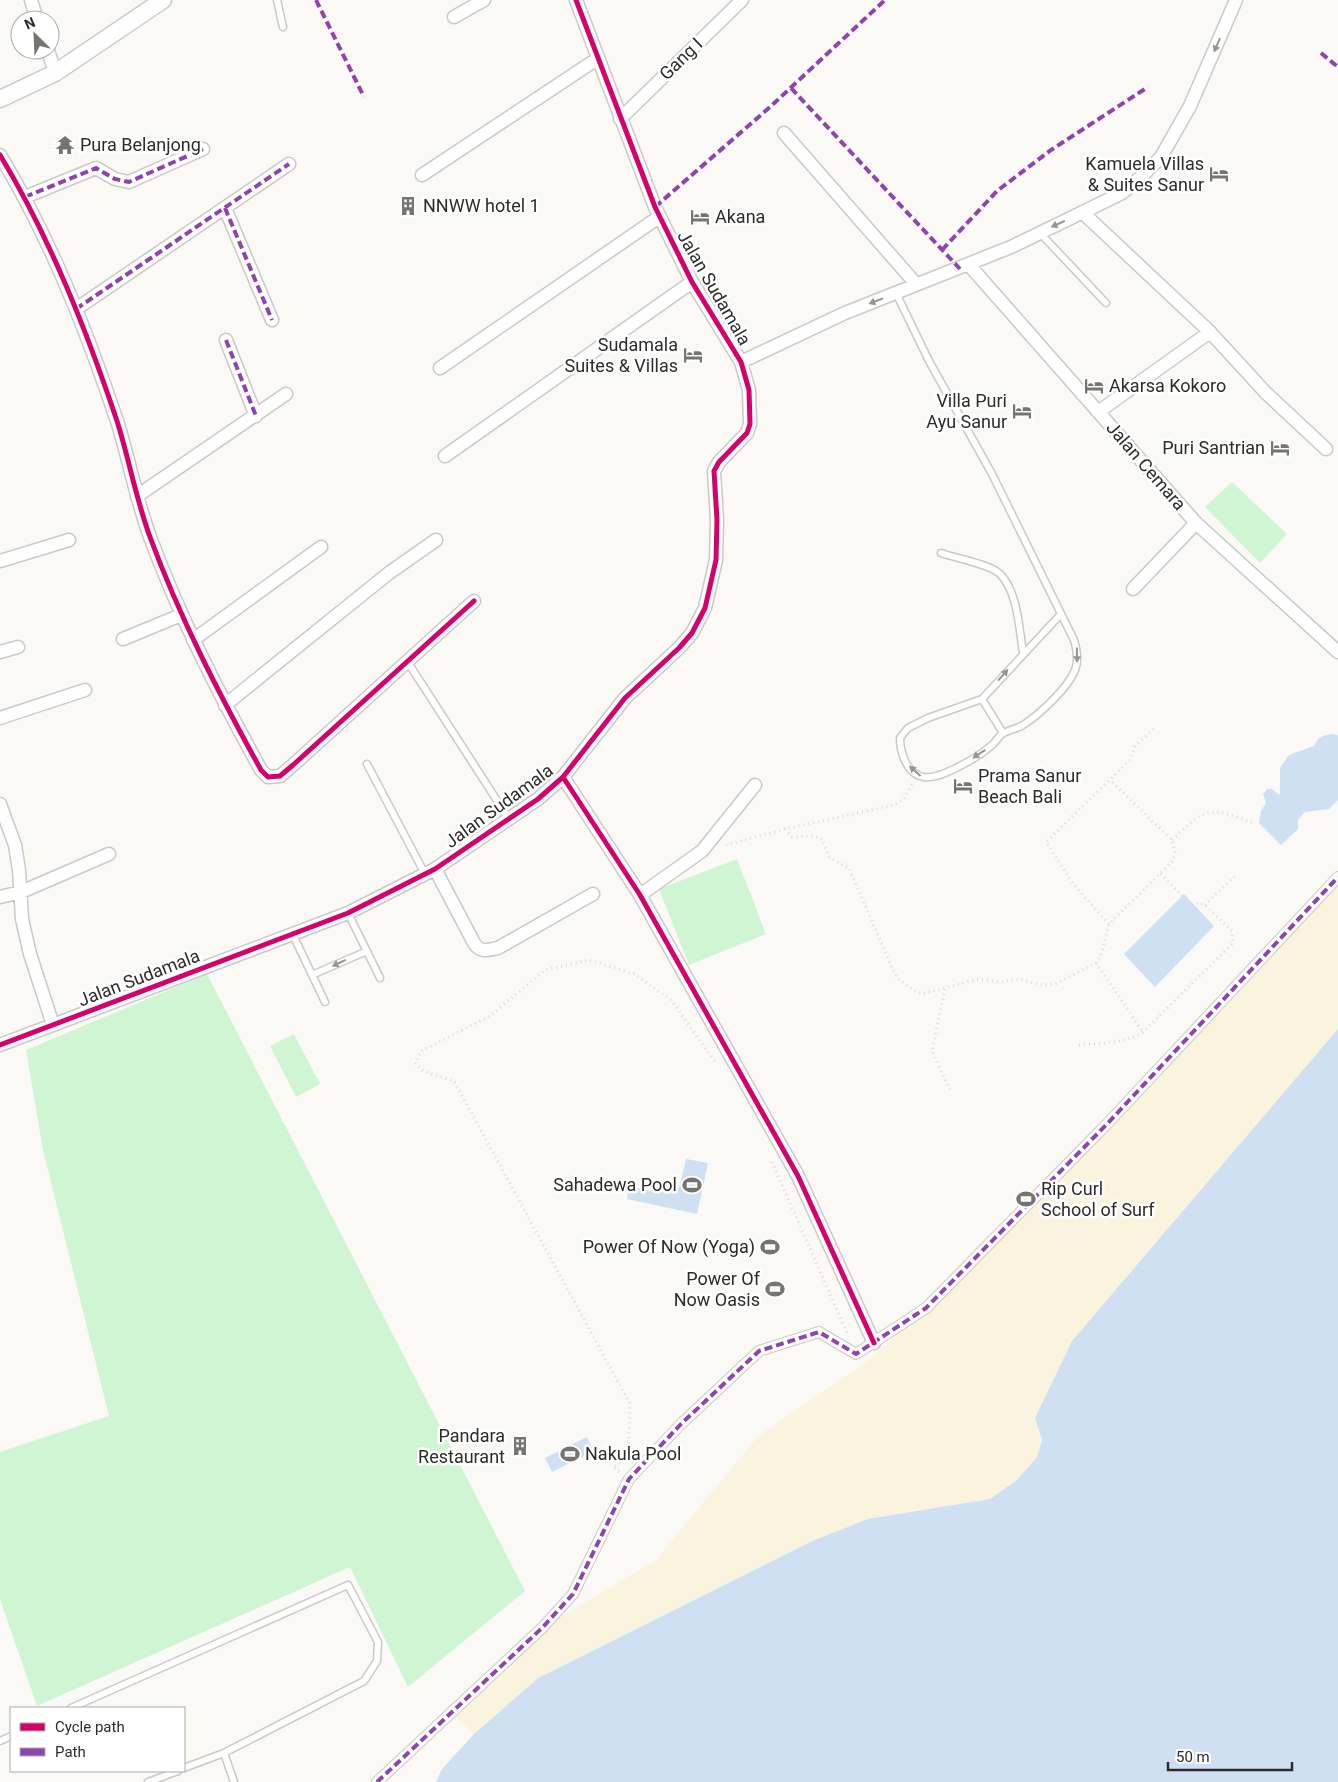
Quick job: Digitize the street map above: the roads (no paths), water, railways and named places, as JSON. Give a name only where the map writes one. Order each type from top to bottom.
[{"type":"street","points":[[0,99],[55,73],[163,0]]},
{"type":"street","points":[[454,17],[484,0]]},
{"type":"street","name":"Jalan Sudamala","points":[[0,1045],[348,913],[430,872],[538,799],[564,777],[625,698],[679,648],[692,633],[705,608],[716,560],[717,520],[714,471],[719,462],[747,433],[750,424],[749,390],[741,362],[692,282],[659,217],[576,0]]},
{"type":"street","name":"Gang I","points":[[620,119],[742,0]]},
{"type":"street","points":[[741,362],[845,313],[969,265],[1122,193],[1161,157],[1190,106],[1236,0]]},
{"type":"street","points":[[422,175],[597,59]]},
{"type":"street","points":[[51,60],[55,73]]},
{"type":"street","points":[[784,133],[916,284]]},
{"type":"street","points":[[25,197],[92,169],[100,169],[120,181],[133,181],[203,149]]},
{"type":"street","points":[[0,154],[25,197],[76,309],[117,423],[137,496],[181,615],[225,705],[261,770],[268,777],[275,778],[293,765],[474,600]]},
{"type":"street","points":[[76,309],[290,164]]},
{"type":"street","points":[[224,208],[272,320]]},
{"type":"street","points":[[1082,212],[1210,332],[1266,393],[1326,449]]},
{"type":"street","points":[[440,368],[659,217]]},
{"type":"street","name":"Jalan Cemara","points":[[969,265],[1196,523],[1338,652]]},
{"type":"street","points":[[445,456],[692,282]]},
{"type":"street","points":[[1098,412],[1210,332]]},
{"type":"street","points":[[226,340],[256,416]]},
{"type":"street","points":[[137,496],[286,394]]},
{"type":"street","points":[[1133,589],[1196,523]]},
{"type":"street","points":[[0,561],[70,540]]},
{"type":"street","points":[[225,705],[389,573],[436,540]]},
{"type":"street","points":[[193,640],[320,547]]},
{"type":"street","points":[[123,639],[181,615]]},
{"type":"street","points":[[0,652],[18,647]]},
{"type":"street","points":[[0,718],[85,690]]},
{"type":"street","points":[[564,777],[640,895],[798,1176],[874,1344]]},
{"type":"street","points":[[640,895],[702,851],[755,785]]},
{"type":"street","points":[[0,804],[15,846],[21,892],[22,919],[30,954],[53,1026]]},
{"type":"street","points":[[0,897],[21,892],[109,854]]},
{"type":"street","points":[[430,872],[477,948],[486,951],[498,948],[593,894]]},
{"type":"street","points":[[377,1782],[542,1628],[573,1594],[629,1479],[681,1424],[759,1351],[819,1332],[856,1354],[874,1344],[926,1308],[1107,1124],[1338,877]]},
{"type":"lane","points":[[277,0],[283,27]]},
{"type":"lane","points":[[1039,232],[1106,303]]},
{"type":"lane","points":[[896,293],[929,361],[992,474],[1061,614],[1078,651],[1075,670],[1058,694],[1027,722],[1003,733],[992,746],[959,766],[925,778],[916,775],[906,763],[900,749],[900,738],[908,728],[928,718],[982,698],[1061,614]]},
{"type":"lane","points":[[941,553],[992,569],[1000,574],[1008,587],[1014,604],[1024,652]]},
{"type":"lane","points":[[407,661],[509,819]]},
{"type":"lane","points":[[982,698],[1003,733]]},
{"type":"lane","points":[[367,764],[430,872]]},
{"type":"lane","points":[[348,913],[380,978]]},
{"type":"lane","points":[[293,935],[325,1002]]},
{"type":"lane","points":[[312,975],[366,950]]},
{"type":"lane","points":[[73,1707],[348,1585],[378,1642],[377,1662],[364,1681],[224,1753],[185,1768]]},
{"type":"lane","points":[[224,1753],[234,1782]]},
{"type":"lane","points":[[148,1782],[175,1772]]},
{"type":"water","points":[[1331,734],[1338,735],[1338,800],[1329,809],[1305,812],[1298,820],[1298,829],[1281,845],[1259,823],[1261,811],[1266,803],[1263,794],[1267,789],[1272,789],[1279,795],[1280,768],[1289,755],[1314,746],[1320,737]]},
{"type":"water","points":[[1184,894],[1214,926],[1155,987],[1124,954]]},
{"type":"water","points":[[1338,1029],[1338,1782],[436,1782],[442,1769],[474,1734],[538,1678],[812,1541],[868,1519],[990,1499],[1017,1480],[1037,1457],[1042,1440],[1035,1418],[1072,1341]]},
{"type":"water","name":"Sahadewa Pool","points":[[686,1159],[708,1163],[697,1214],[627,1199],[629,1187],[651,1191],[653,1183],[679,1188]]},
{"type":"water","name":"Nakula Pool","points":[[587,1437],[594,1451],[552,1472],[545,1458]]},
{"type":"place","name":"Pura Belanjong","points":[[65,145]]},
{"type":"place","name":"Kamuela Villas & Suites Sanur","points":[[1219,174]]},
{"type":"place","name":"NNWW hotel 1","points":[[408,206]]},
{"type":"place","name":"Akana","points":[[700,217]]},
{"type":"place","name":"Sudamala Suites & Villas","points":[[693,355]]},
{"type":"place","name":"Akarsa Kokoro","points":[[1094,386]]},
{"type":"place","name":"Villa Puri Ayu Sanur","points":[[1022,411]]},
{"type":"place","name":"Puri Santrian","points":[[1280,448]]},
{"type":"place","name":"Prama Sanur Beach Bali","points":[[963,786]]},
{"type":"place","name":"Sahadewa Pool","points":[[692,1185]]},
{"type":"place","name":"Rip Curl School of Surf","points":[[1026,1199]]},
{"type":"place","name":"Power Of Now (Yoga)","points":[[770,1247]]},
{"type":"place","name":"Power Of Now Oasis","points":[[775,1289]]},
{"type":"place","name":"Pandara Restaurant","points":[[520,1446]]},
{"type":"place","name":"Nakula Pool","points":[[570,1454]]}]
